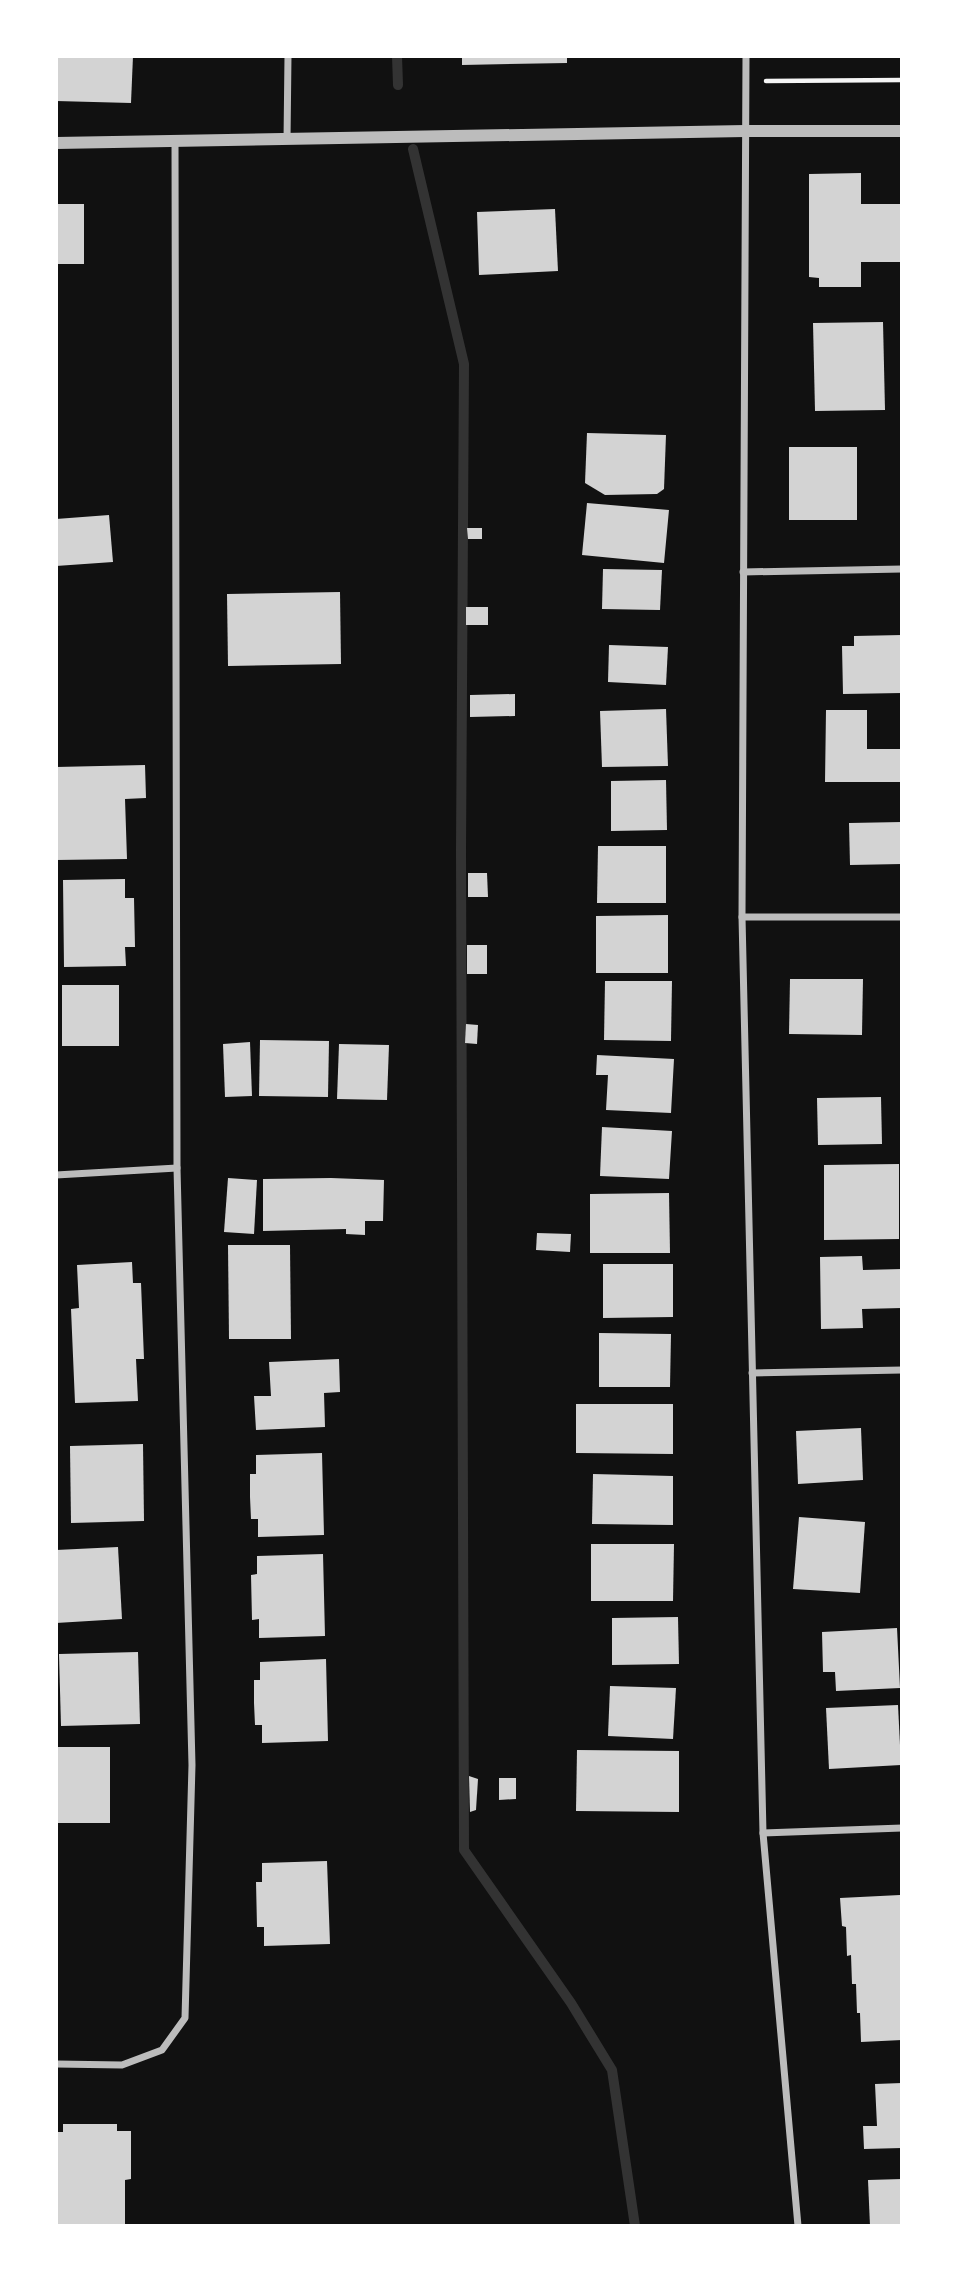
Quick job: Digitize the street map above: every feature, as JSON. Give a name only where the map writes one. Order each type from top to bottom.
[{"type":"street","points":[[287,140],[288,56]]},
{"type":"street","points":[[746,56],[742,917],[763,1833],[798,2226]]},
{"type":"street","points":[[56,143],[745,131],[902,131]]},
{"type":"street","points":[[56,2064],[122,2065],[162,2050],[185,2018],[192,1765],[177,1168],[175,141]]},
{"type":"street","points":[[743,572],[902,569]]},
{"type":"street","points":[[742,917],[902,917]]},
{"type":"street","points":[[56,1175],[177,1168]]},
{"type":"street","points":[[752,1373],[902,1370]]},
{"type":"street","points":[[763,1833],[902,1828]]},
{"type":"path","points":[[746,81],[902,80]]},
{"type":"building","points":[[56,56],[133,56],[131,103],[56,101]]},
{"type":"building","points":[[462,56],[567,56],[567,63],[462,65]]},
{"type":"building","points":[[861,173],[861,204],[902,204],[902,262],[861,262],[861,287],[819,287],[819,278],[809,277],[809,174]]},
{"type":"building","points":[[56,204],[84,204],[84,264],[56,264]]},
{"type":"building","points":[[555,209],[558,271],[479,275],[477,212]]},
{"type":"building","points":[[883,322],[885,410],[815,411],[813,323]]},
{"type":"building","points":[[587,433],[666,435],[664,489],[657,494],[605,495],[585,483]]},
{"type":"building","points":[[789,447],[857,447],[857,520],[789,520]]},
{"type":"building","points":[[587,503],[669,510],[664,563],[582,555]]},
{"type":"building","points":[[109,515],[113,562],[56,566],[56,519]]},
{"type":"building","points":[[467,528],[482,528],[482,539],[468,539]]},
{"type":"building","points":[[603,569],[662,570],[660,610],[602,609]]},
{"type":"building","points":[[340,592],[341,664],[228,666],[227,594]]},
{"type":"building","points":[[466,607],[488,607],[488,625],[466,625]]},
{"type":"building","points":[[902,635],[902,693],[843,694],[842,646],[854,646],[854,636]]},
{"type":"building","points":[[609,645],[668,647],[666,685],[608,682]]},
{"type":"building","points":[[515,694],[515,716],[470,717],[470,695]]},
{"type":"building","points":[[666,709],[668,766],[602,767],[600,711]]},
{"type":"building","points":[[826,710],[867,710],[867,749],[902,749],[902,782],[825,782]]},
{"type":"building","points":[[145,765],[146,798],[125,799],[127,859],[56,860],[56,767]]},
{"type":"building","points":[[666,780],[667,830],[611,831],[611,781]]},
{"type":"building","points":[[902,822],[902,864],[850,865],[849,823]]},
{"type":"building","points":[[598,846],[666,846],[666,903],[597,903]]},
{"type":"building","points":[[468,873],[487,873],[488,897],[468,897]]},
{"type":"building","points":[[125,879],[125,898],[134,898],[135,947],[125,947],[126,966],[64,967],[63,880]]},
{"type":"building","points":[[668,915],[668,973],[596,973],[596,916]]},
{"type":"building","points":[[467,945],[487,945],[487,974],[467,974]]},
{"type":"building","points":[[790,979],[863,979],[862,1035],[789,1034]]},
{"type":"building","points":[[605,981],[672,981],[671,1041],[604,1040]]},
{"type":"building","points":[[62,985],[119,985],[119,1046],[62,1046]]},
{"type":"building","points":[[466,1024],[478,1025],[477,1044],[465,1043]]},
{"type":"building","points":[[260,1040],[329,1041],[328,1097],[259,1096]]},
{"type":"building","points":[[250,1042],[252,1096],[225,1097],[223,1044]]},
{"type":"building","points":[[339,1044],[389,1045],[387,1100],[337,1099]]},
{"type":"building","points":[[597,1055],[674,1059],[671,1113],[606,1110],[608,1075],[596,1075]]},
{"type":"building","points":[[881,1097],[882,1144],[818,1145],[817,1098]]},
{"type":"building","points":[[602,1127],[672,1131],[669,1179],[600,1176]]},
{"type":"building","points":[[899,1164],[899,1239],[824,1240],[824,1165]]},
{"type":"building","points":[[228,1178],[257,1180],[254,1234],[224,1232]]},
{"type":"building","points":[[263,1179],[384,1180],[383,1221],[365,1221],[365,1235],[346,1234],[346,1229],[263,1231]]},
{"type":"building","points":[[669,1193],[670,1253],[590,1253],[590,1194]]},
{"type":"building","points":[[537,1233],[571,1234],[570,1252],[536,1250]]},
{"type":"building","points":[[228,1245],[290,1245],[291,1339],[229,1339]]},
{"type":"building","points":[[862,1256],[863,1270],[902,1269],[902,1308],[862,1309],[863,1328],[821,1329],[820,1257]]},
{"type":"building","points":[[132,1262],[133,1283],[141,1283],[144,1359],[136,1359],[138,1401],[75,1403],[71,1309],[79,1308],[77,1265]]},
{"type":"building","points":[[603,1264],[673,1264],[673,1317],[603,1318]]},
{"type":"building","points":[[599,1333],[671,1334],[670,1387],[599,1387]]},
{"type":"building","points":[[339,1359],[340,1392],[324,1393],[325,1427],[256,1430],[254,1396],[271,1396],[269,1362]]},
{"type":"building","points":[[576,1404],[673,1404],[673,1454],[576,1453]]},
{"type":"building","points":[[861,1428],[863,1480],[798,1484],[796,1431]]},
{"type":"building","points":[[143,1444],[144,1521],[71,1523],[70,1446]]},
{"type":"building","points":[[322,1453],[324,1535],[258,1537],[258,1519],[251,1519],[250,1497],[250,1474],[256,1474],[256,1455]]},
{"type":"building","points":[[593,1474],[673,1476],[673,1525],[592,1524]]},
{"type":"building","points":[[799,1517],[865,1522],[860,1593],[793,1589]]},
{"type":"building","points":[[591,1544],[674,1544],[673,1601],[591,1601]]},
{"type":"building","points":[[118,1547],[122,1619],[56,1623],[56,1550]]},
{"type":"building","points":[[323,1554],[325,1636],[259,1638],[259,1619],[252,1620],[251,1575],[257,1574],[257,1556]]},
{"type":"building","points":[[678,1617],[679,1664],[612,1665],[612,1618]]},
{"type":"building","points":[[897,1628],[900,1688],[836,1691],[835,1672],[823,1672],[822,1632]]},
{"type":"building","points":[[138,1652],[140,1724],[61,1726],[59,1654]]},
{"type":"building","points":[[326,1659],[328,1741],[262,1743],[262,1725],[255,1725],[254,1703],[254,1680],[260,1680],[260,1662]]},
{"type":"building","points":[[610,1686],[676,1688],[673,1739],[608,1736]]},
{"type":"building","points":[[898,1705],[901,1765],[829,1769],[826,1708]]},
{"type":"building","points":[[56,1747],[110,1747],[110,1823],[56,1823]]},
{"type":"building","points":[[577,1750],[679,1751],[679,1812],[576,1811]]},
{"type":"building","points":[[469,1776],[478,1779],[476,1810],[470,1812]]},
{"type":"building","points":[[499,1778],[516,1778],[516,1799],[499,1800]]},
{"type":"building","points":[[327,1861],[330,1944],[264,1946],[264,1927],[257,1927],[256,1882],[262,1882],[262,1863]]},
{"type":"building","points":[[900,1895],[902,2040],[861,2042],[856,1984],[852,1984],[851,1955],[847,1956],[846,1927],[842,1926],[840,1898]]},
{"type":"building","points":[[902,2083],[902,2148],[864,2149],[863,2126],[877,2126],[875,2084]]},
{"type":"building","points":[[63,2124],[117,2124],[117,2131],[131,2131],[131,2179],[125,2180],[125,2226],[57,2226],[56,2132],[63,2132]]},
{"type":"building","points":[[902,2179],[902,2226],[870,2226],[868,2180]]},
{"type":"waterway","points":[[397,56],[398,85]]},
{"type":"waterway","points":[[413,149],[464,364],[461,850],[464,1850],[571,2003],[612,2070],[635,2226]]}]
